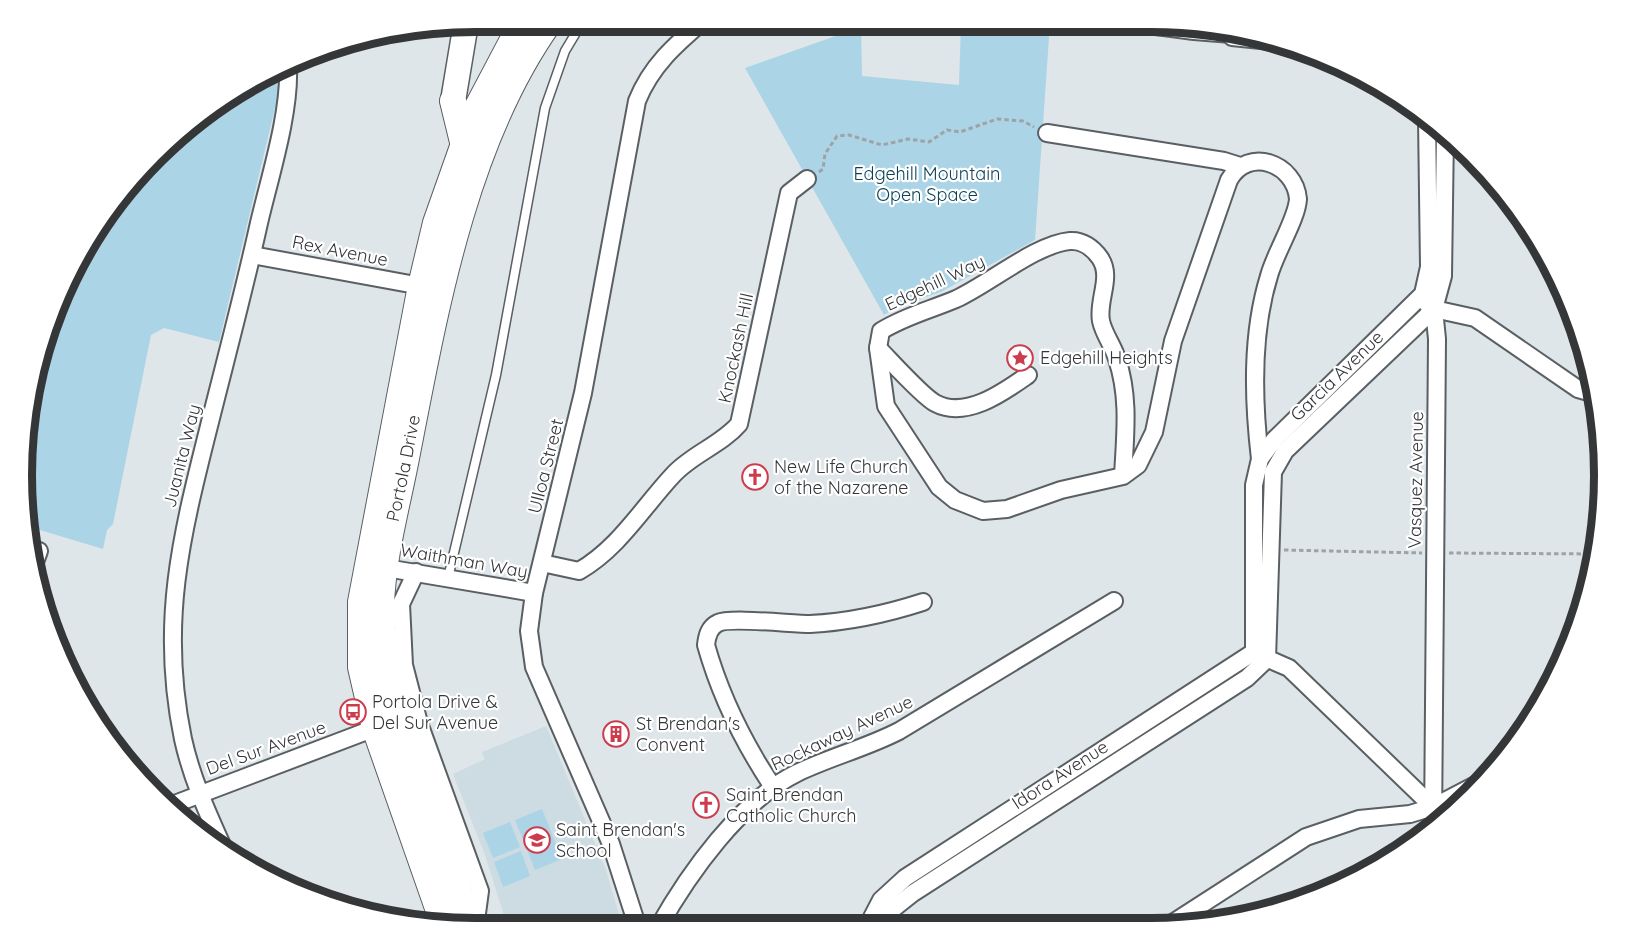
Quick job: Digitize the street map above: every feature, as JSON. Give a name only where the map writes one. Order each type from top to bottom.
[{"type":"main road","name":"Portola Drive","points":[[441,918],[375,728],[361,667],[361,602],[421,286],[436,223],[463,142],[491,77],[517,31]]},
{"type":"main road","points":[[529,31],[529,55]]},
{"type":"main road","name":"Portola Drive","points":[[470,919],[392,701],[381,637],[381,603],[428,345],[445,275],[480,160],[529,55],[544,31]]},
{"type":"main road","points":[[453,101],[463,142]]},
{"type":"street","points":[[453,101],[464,31]]},
{"type":"street","name":"Ulloa Street","points":[[635,919],[611,844],[534,667],[529,631],[534,593],[583,393],[637,101],[645,81],[659,62],[692,31]]},
{"type":"street","name":"Juanita Way","points":[[218,836],[199,793],[184,742],[174,686],[172,603],[182,536],[252,255],[287,93],[288,73]]},
{"type":"street","points":[[1427,129],[1429,267],[1423,294],[1419,298],[1434,309],[1475,318],[1578,388],[1585,390]]},
{"type":"street","points":[[1047,133],[1224,160],[1240,166]]},
{"type":"street","name":"Vasquez Avenue","points":[[1433,816],[1437,339],[1434,309],[1443,276],[1445,144]]},
{"type":"street","points":[[878,348],[886,406],[939,487],[955,500],[983,511],[1000,510],[1061,490],[1123,476],[1138,465],[1151,441],[1183,310],[1223,193],[1234,170],[1255,160],[1278,166],[1295,183],[1298,199],[1269,274],[1260,311],[1256,357],[1256,427],[1260,459]]},
{"type":"street","name":"Knockash Hill","points":[[542,563],[579,571],[588,566],[631,526],[674,474],[739,424],[789,193],[807,179]]},
{"type":"street","name":"Edgehill Way","points":[[878,348],[881,331],[910,315],[956,299],[1059,243],[1072,241],[1084,244],[1101,260],[1106,273],[1100,318],[1108,342],[1117,358],[1125,392],[1128,423],[1123,476]]},
{"type":"street","name":"Rex Avenue","points":[[252,255],[421,286]]},
{"type":"street","name":"Garcia Avenue","points":[[1261,656],[1254,485],[1260,459],[1274,440],[1419,298]]},
{"type":"street","name":"Garcia Avenue","points":[[1261,656],[1269,550],[1270,485],[1278,462],[1434,309]]},
{"type":"street","points":[[878,348],[935,404],[956,407],[978,404],[996,398],[1028,375]]},
{"type":"street","name":"Waithman Way","points":[[386,567],[534,593]]},
{"type":"street","name":"Portola Drive","points":[[416,572],[401,604],[404,665],[419,723],[480,891],[475,919]]},
{"type":"street","name":"Rockaway Avenue","points":[[664,919],[733,822],[773,787],[819,763],[875,743],[899,731],[1114,601]]},
{"type":"street","points":[[773,787],[740,736],[726,705],[706,645],[706,636],[712,628],[729,620],[783,624],[838,622],[896,611],[923,602]]},
{"type":"street","points":[[1261,656],[1289,668],[1433,807]]},
{"type":"street","name":"Idora Avenue","points":[[878,919],[913,893],[1247,678],[1261,656]]},
{"type":"street","name":"Del Sur Avenue","points":[[177,803],[375,728]]},
{"type":"street","points":[[1181,918],[1306,837],[1359,819],[1410,814],[1433,807],[1459,794]]},
{"type":"lane","points":[[448,578],[496,375],[545,108],[565,51],[577,31]]},
{"type":"path","points":[[807,179],[823,170],[825,154],[837,136],[849,135],[882,145],[908,139],[929,141],[947,130],[960,132],[997,119],[1023,121],[1047,133]]},
{"type":"path","points":[[1269,550],[1435,553]]},
{"type":"path","points":[[1454,553],[1586,554]]},
{"type":"shaded area","name":"Saint Brendan's School","points":[[546,726],[606,870],[620,919],[505,919],[485,855],[453,774],[485,759],[482,752]]},
{"type":"green space","name":"Edgehill Mountain Open Space","points":[[850,31],[861,31],[862,76],[959,85],[961,31],[1049,31],[1035,240],[941,292],[901,305],[884,315],[745,68]]},
{"type":"green space","points":[[279,77],[280,87],[219,342],[164,328],[151,335],[113,524],[107,530],[103,549],[35,528],[32,446],[35,417],[47,360],[65,305],[91,253],[106,229],[123,205],[161,161],[205,123],[253,91]]},
{"type":"green space","points":[[542,809],[562,859],[535,870],[515,820]]},
{"type":"green space","points":[[510,822],[520,847],[493,858],[483,833]]},
{"type":"green space","points":[[521,851],[530,876],[503,887],[494,862]]},
{"type":"place","name":"Edgehill Heights","points":[[1020,358]]},
{"type":"place","name":"New Life Church of the Nazarene","points":[[755,477]]},
{"type":"place","name":"Portola Drive & Del Sur Avenue","points":[[353,712]]},
{"type":"place","name":"St Brendan's Convent","points":[[616,734]]},
{"type":"place","name":"Saint Brendan Catholic Church","points":[[706,805]]},
{"type":"place","name":"Saint Brendan's School","points":[[537,840]]}]
